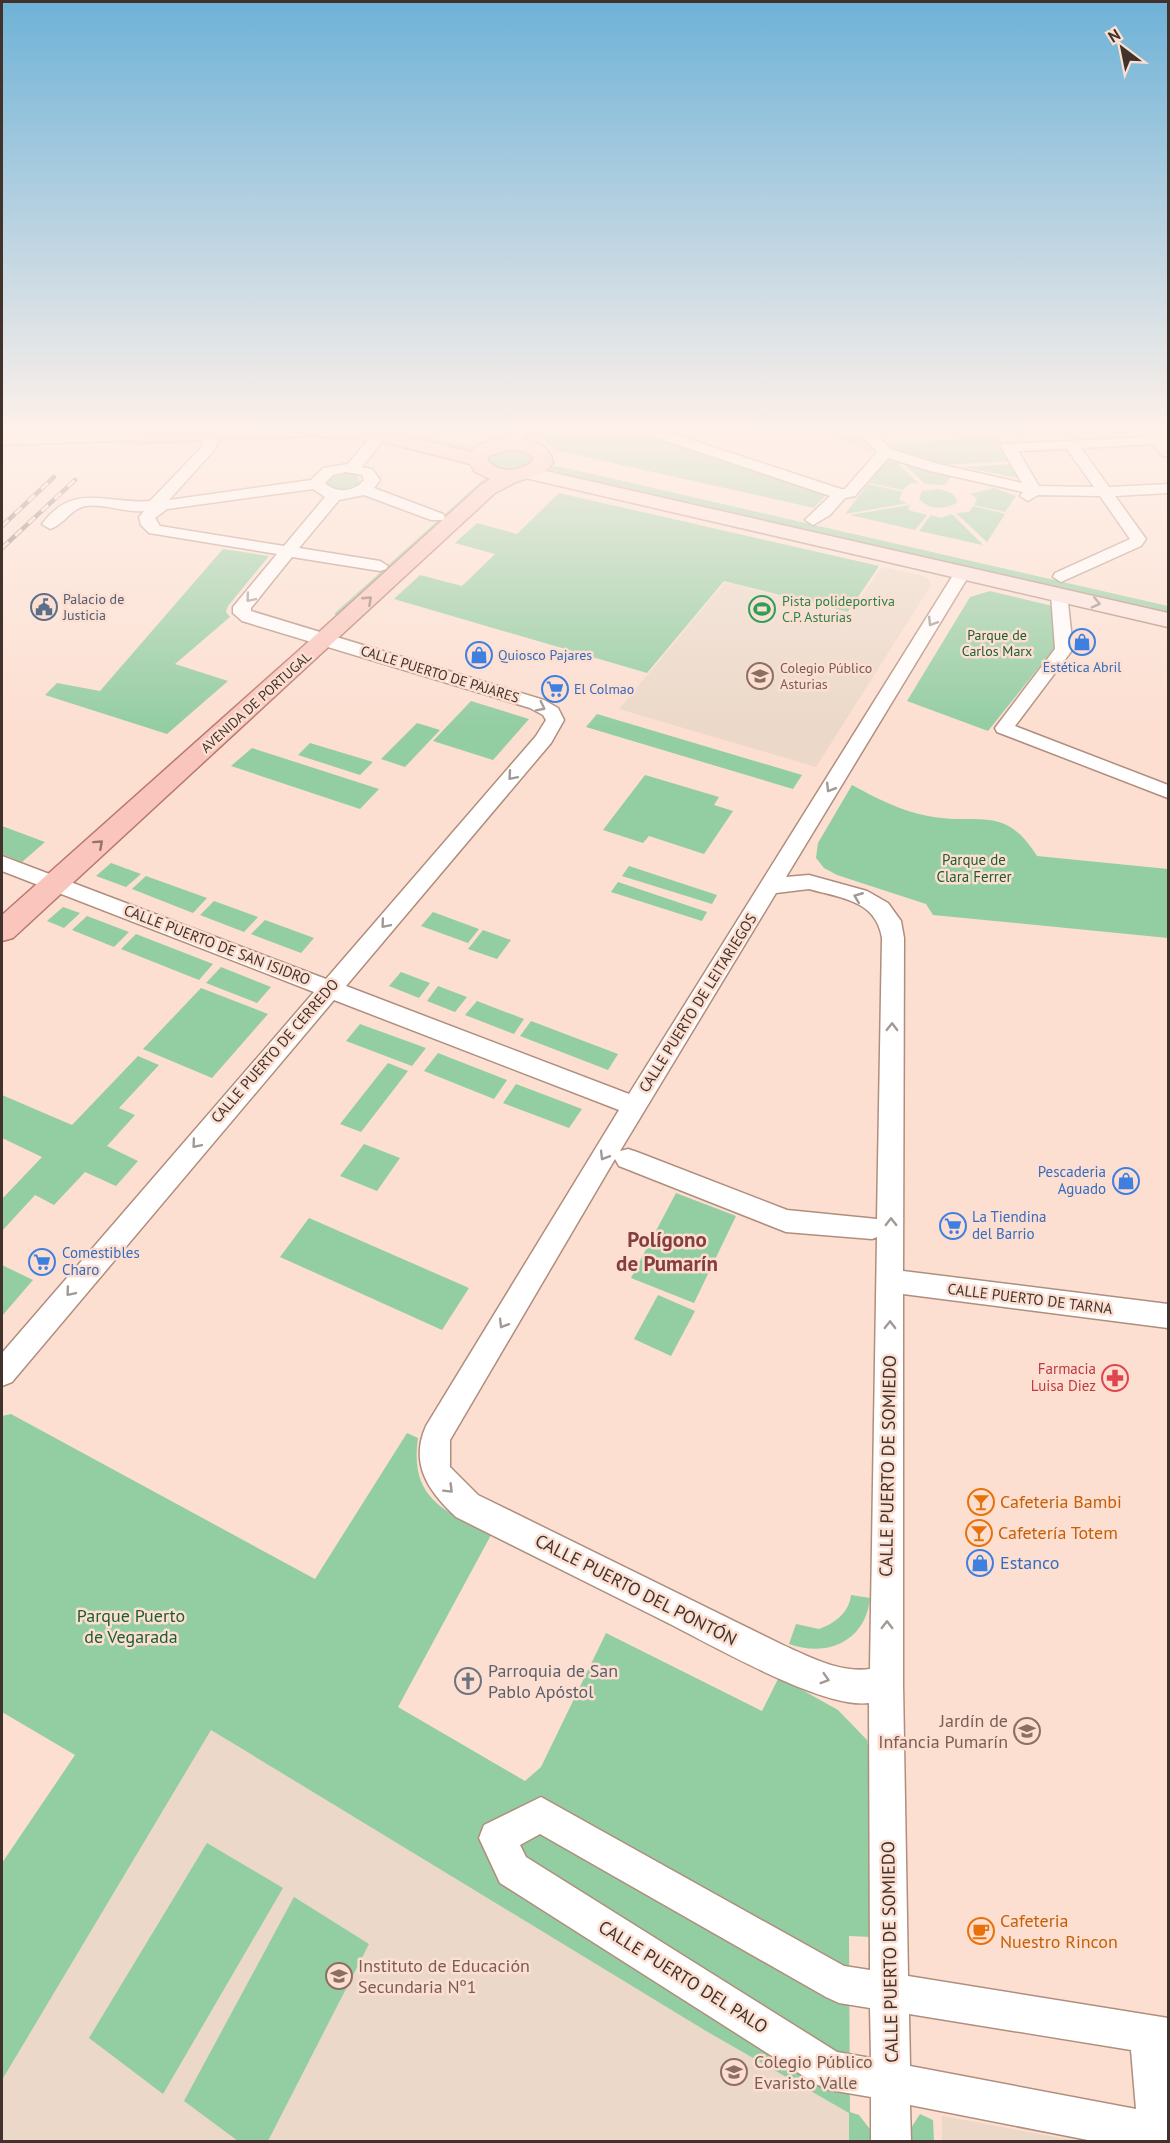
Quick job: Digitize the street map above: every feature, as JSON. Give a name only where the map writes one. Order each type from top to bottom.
[{"type":"main road","name":"AVENIDA DE PORTUGAL","points":[[316,637],[380,566],[423,529]]},
{"type":"main road","name":"AVENIDA DE PORTUGAL","points":[[2,931],[45,879],[316,637],[442,529]]},
{"type":"main road","points":[[777,529],[963,572],[1168,601]]},
{"type":"main road","points":[[847,529],[1060,586],[1168,620]]},
{"type":"main road","name":"AVENIDA DE PORTUGAL","points":[[2,906],[45,879]]},
{"type":"street","points":[[154,529],[287,553],[380,566]]},
{"type":"street","points":[[307,529],[242,607],[242,613],[248,617],[316,637]]},
{"type":"street","points":[[1131,529],[1138,539],[1135,543],[1060,586],[1064,649],[1004,728],[1009,733],[1168,792]]},
{"type":"street","name":"CALLE PUERTO DE LEITARIEGOS","points":[[436,1436],[634,1106],[963,572]]},
{"type":"street","name":"CALLE PUERTO DE PAJARES","points":[[316,637],[537,704],[551,712],[555,720],[550,731]]},
{"type":"street","name":"CALLE PUERTO DE CERREDO","points":[[2,1373],[550,731]]},
{"type":"street","name":"CALLE PUERTO DE SAN ISIDRO","points":[[2,863],[634,1106]]},
{"type":"street","name":"CALLE PUERTO DE SOMIEDO","points":[[771,886],[809,882],[849,893],[880,908],[890,921],[893,938],[886,1684],[891,2142]]},
{"type":"street","points":[[628,1159],[786,1221],[872,1228]]},
{"type":"street","name":"CALLE PUERTO DE TARNA","points":[[891,1281],[1168,1316]]},
{"type":"street","name":"CALLE PUERTO DEL PONTÓN","points":[[436,1436],[432,1462],[437,1475],[446,1488],[467,1506],[760,1652],[821,1679],[855,1688],[886,1684]]},
{"type":"street","name":"CALLE PUERTO DEL PALO","points":[[890,1993],[839,1984],[541,1815],[497,1838],[513,1869],[830,2070],[1163,2134]]},
{"type":"street","points":[[890,1993],[1159,2036],[1163,2134]]},
{"type":"shaded area","name":"Colegio Público Asturias","points":[[882,567],[922,576],[927,578],[931,585],[816,767],[619,709],[725,582],[850,614]]},
{"type":"shaded area","name":"Instituto de Educación Secundaria Nº1","points":[[211,1730],[706,2031],[850,2113],[849,2142],[2,2142],[2,2080]]},
{"type":"shaded area","points":[[942,2116],[1077,2141],[942,2141]]},
{"type":"green space","points":[[428,529],[436,529],[340,616],[334,614]]},
{"type":"green space","points":[[470,529],[499,529],[517,534],[522,529],[717,529],[879,566],[848,612],[724,581],[647,673],[394,599],[420,575],[462,586],[495,554],[455,543]]},
{"type":"green space","points":[[801,529],[832,529],[1168,606],[1168,614]]},
{"type":"green space","points":[[920,529],[967,529],[983,545],[919,531]]},
{"type":"green space","points":[[973,529],[995,529],[987,542]]},
{"type":"green space","points":[[223,549],[269,556],[228,606],[226,612],[230,617],[175,664],[228,681],[167,734],[45,695],[57,683],[100,691]]},
{"type":"green space","name":"Parque de Carlos Marx","points":[[990,591],[1057,607],[1056,646],[988,731],[907,701],[970,597]]},
{"type":"green space","points":[[471,701],[529,719],[493,760],[433,741]]},
{"type":"green space","points":[[597,714],[802,775],[793,789],[586,727]]},
{"type":"green space","points":[[417,723],[440,730],[405,767],[381,759]]},
{"type":"green space","points":[[310,743],[373,762],[360,775],[298,755]]},
{"type":"green space","points":[[252,748],[379,789],[360,809],[231,766]]},
{"type":"green space","points":[[645,775],[719,797],[714,805],[733,811],[704,854],[649,836],[643,843],[603,830]]},
{"type":"green space","name":"Parque de Clara Ferrer","points":[[852,785],[889,804],[918,814],[1001,823],[1025,839],[1037,856],[1168,869],[1168,938],[933,915],[926,904],[837,875],[824,868],[816,858],[818,843]]},
{"type":"green space","points":[[2,826],[45,842],[22,862],[2,854]]},
{"type":"green space","points":[[111,863],[141,874],[126,887],[96,876]]},
{"type":"green space","points":[[629,866],[717,895],[712,904],[622,876]]},
{"type":"green space","points":[[146,876],[207,898],[193,913],[132,889]]},
{"type":"green space","points":[[618,882],[707,912],[702,921],[611,892]]},
{"type":"green space","points":[[214,901],[258,917],[244,932],[200,915]]},
{"type":"green space","points":[[63,907],[80,913],[64,928],[47,921]]},
{"type":"green space","points":[[433,912],[479,929],[468,943],[421,926]]},
{"type":"green space","points":[[87,916],[129,932],[114,947],[72,930]]},
{"type":"green space","points":[[265,920],[314,938],[301,953],[251,934]]},
{"type":"green space","points":[[483,930],[511,940],[497,959],[468,949]]},
{"type":"green space","points":[[136,934],[213,964],[199,980],[121,949]]},
{"type":"green space","points":[[221,967],[271,987],[257,1003],[206,983]]},
{"type":"green space","points":[[401,972],[430,983],[419,998],[389,986]]},
{"type":"green space","points":[[438,986],[467,997],[455,1012],[427,1001]]},
{"type":"green space","points":[[201,988],[268,1014],[212,1078],[143,1049]]},
{"type":"green space","points":[[477,1001],[524,1019],[514,1034],[465,1015]]},
{"type":"green space","points":[[531,1021],[618,1054],[608,1070],[520,1036]]},
{"type":"green space","points":[[360,1024],[426,1048],[412,1066],[346,1041]]},
{"type":"green space","points":[[438,1053],[507,1080],[494,1099],[424,1071]]},
{"type":"green space","points":[[138,1056],[159,1065],[119,1108],[135,1115],[107,1146],[138,1161],[116,1186],[85,1172],[54,1205],[35,1195],[2,1231],[2,1199],[42,1157],[2,1138],[2,1095],[72,1125]]},
{"type":"green space","points":[[388,1063],[408,1071],[361,1132],[340,1124]]},
{"type":"green space","points":[[516,1084],[582,1109],[569,1128],[503,1103]]},
{"type":"green space","points":[[364,1144],[400,1158],[377,1191],[340,1176]]},
{"type":"green space","points":[[676,1193],[736,1216],[694,1303],[631,1278]]},
{"type":"green space","points":[[309,1218],[469,1288],[442,1330],[280,1257]]},
{"type":"green space","points":[[2,1265],[33,1280],[2,1316]]},
{"type":"green space","points":[[658,1295],[695,1311],[671,1356],[634,1339]]},
{"type":"green space","name":"Parque Puerto de Vegarada","points":[[11,1414],[315,1579],[407,1433],[418,1438],[419,1476],[425,1489],[445,1510],[491,1535],[398,1707],[525,1781],[541,1767],[606,1633],[762,1711],[779,1677],[838,1710],[867,1740],[872,1767],[871,1937],[849,1936],[850,2112],[859,2115],[879,2141],[849,2141],[849,2113],[706,2031],[211,1730],[2,2080],[2,1863],[75,1755],[2,1712],[2,1416]]},
{"type":"green space","points":[[851,1595],[870,1598],[867,1613],[853,1635],[830,1647],[817,1649],[789,1644],[796,1624],[819,1629],[830,1624],[844,1612]]},
{"type":"green space","points":[[207,1843],[283,1888],[163,2094],[89,2038]]},
{"type":"green space","points":[[294,1897],[369,1944],[268,2141],[238,2141],[184,2101]]},
{"type":"green space","points":[[920,2114],[933,2120],[934,2141],[912,2141],[911,2128]]},
{"type":"railway","points":[[2,548],[22,529]]},
{"type":"place","name":"Palacio de Justicia","points":[[44,607]]},
{"type":"place","name":"Pista polideportiva C.P. Asturias","points":[[762,609]]},
{"type":"place","name":"Estética Abril","points":[[1082,642]]},
{"type":"place","name":"Quiosco Pajares","points":[[479,655]]},
{"type":"place","name":"Colegio Público Asturias","points":[[760,676]]},
{"type":"place","name":"El Colmao","points":[[555,689]]},
{"type":"place","name":"Pescaderia Aguado","points":[[1126,1181]]},
{"type":"place","name":"La Tiendina del Barrio","points":[[953,1226]]},
{"type":"place","name":"Comestibles Charo","points":[[42,1262]]},
{"type":"place","name":"Farmacia Luisa Diez","points":[[1115,1378]]},
{"type":"place","name":"Cafeteria Bambi","points":[[981,1502]]},
{"type":"place","name":"Cafetería Totem","points":[[979,1533]]},
{"type":"place","name":"Estanco","points":[[980,1563]]},
{"type":"place","name":"Parroquia de San Pablo Apóstol","points":[[468,1681]]},
{"type":"place","name":"Jardín de Infancia Pumarín","points":[[1027,1731]]},
{"type":"place","name":"Cafeteria Nuestro Rincon","points":[[981,1931]]},
{"type":"place","name":"Instituto de Educación Secundaria Nº1","points":[[339,1976]]},
{"type":"place","name":"Colegio Público Evaristo Valle","points":[[734,2072]]},
{"type":"district","name":"Polígono de Pumarín","points":[[667,1252]]}]
